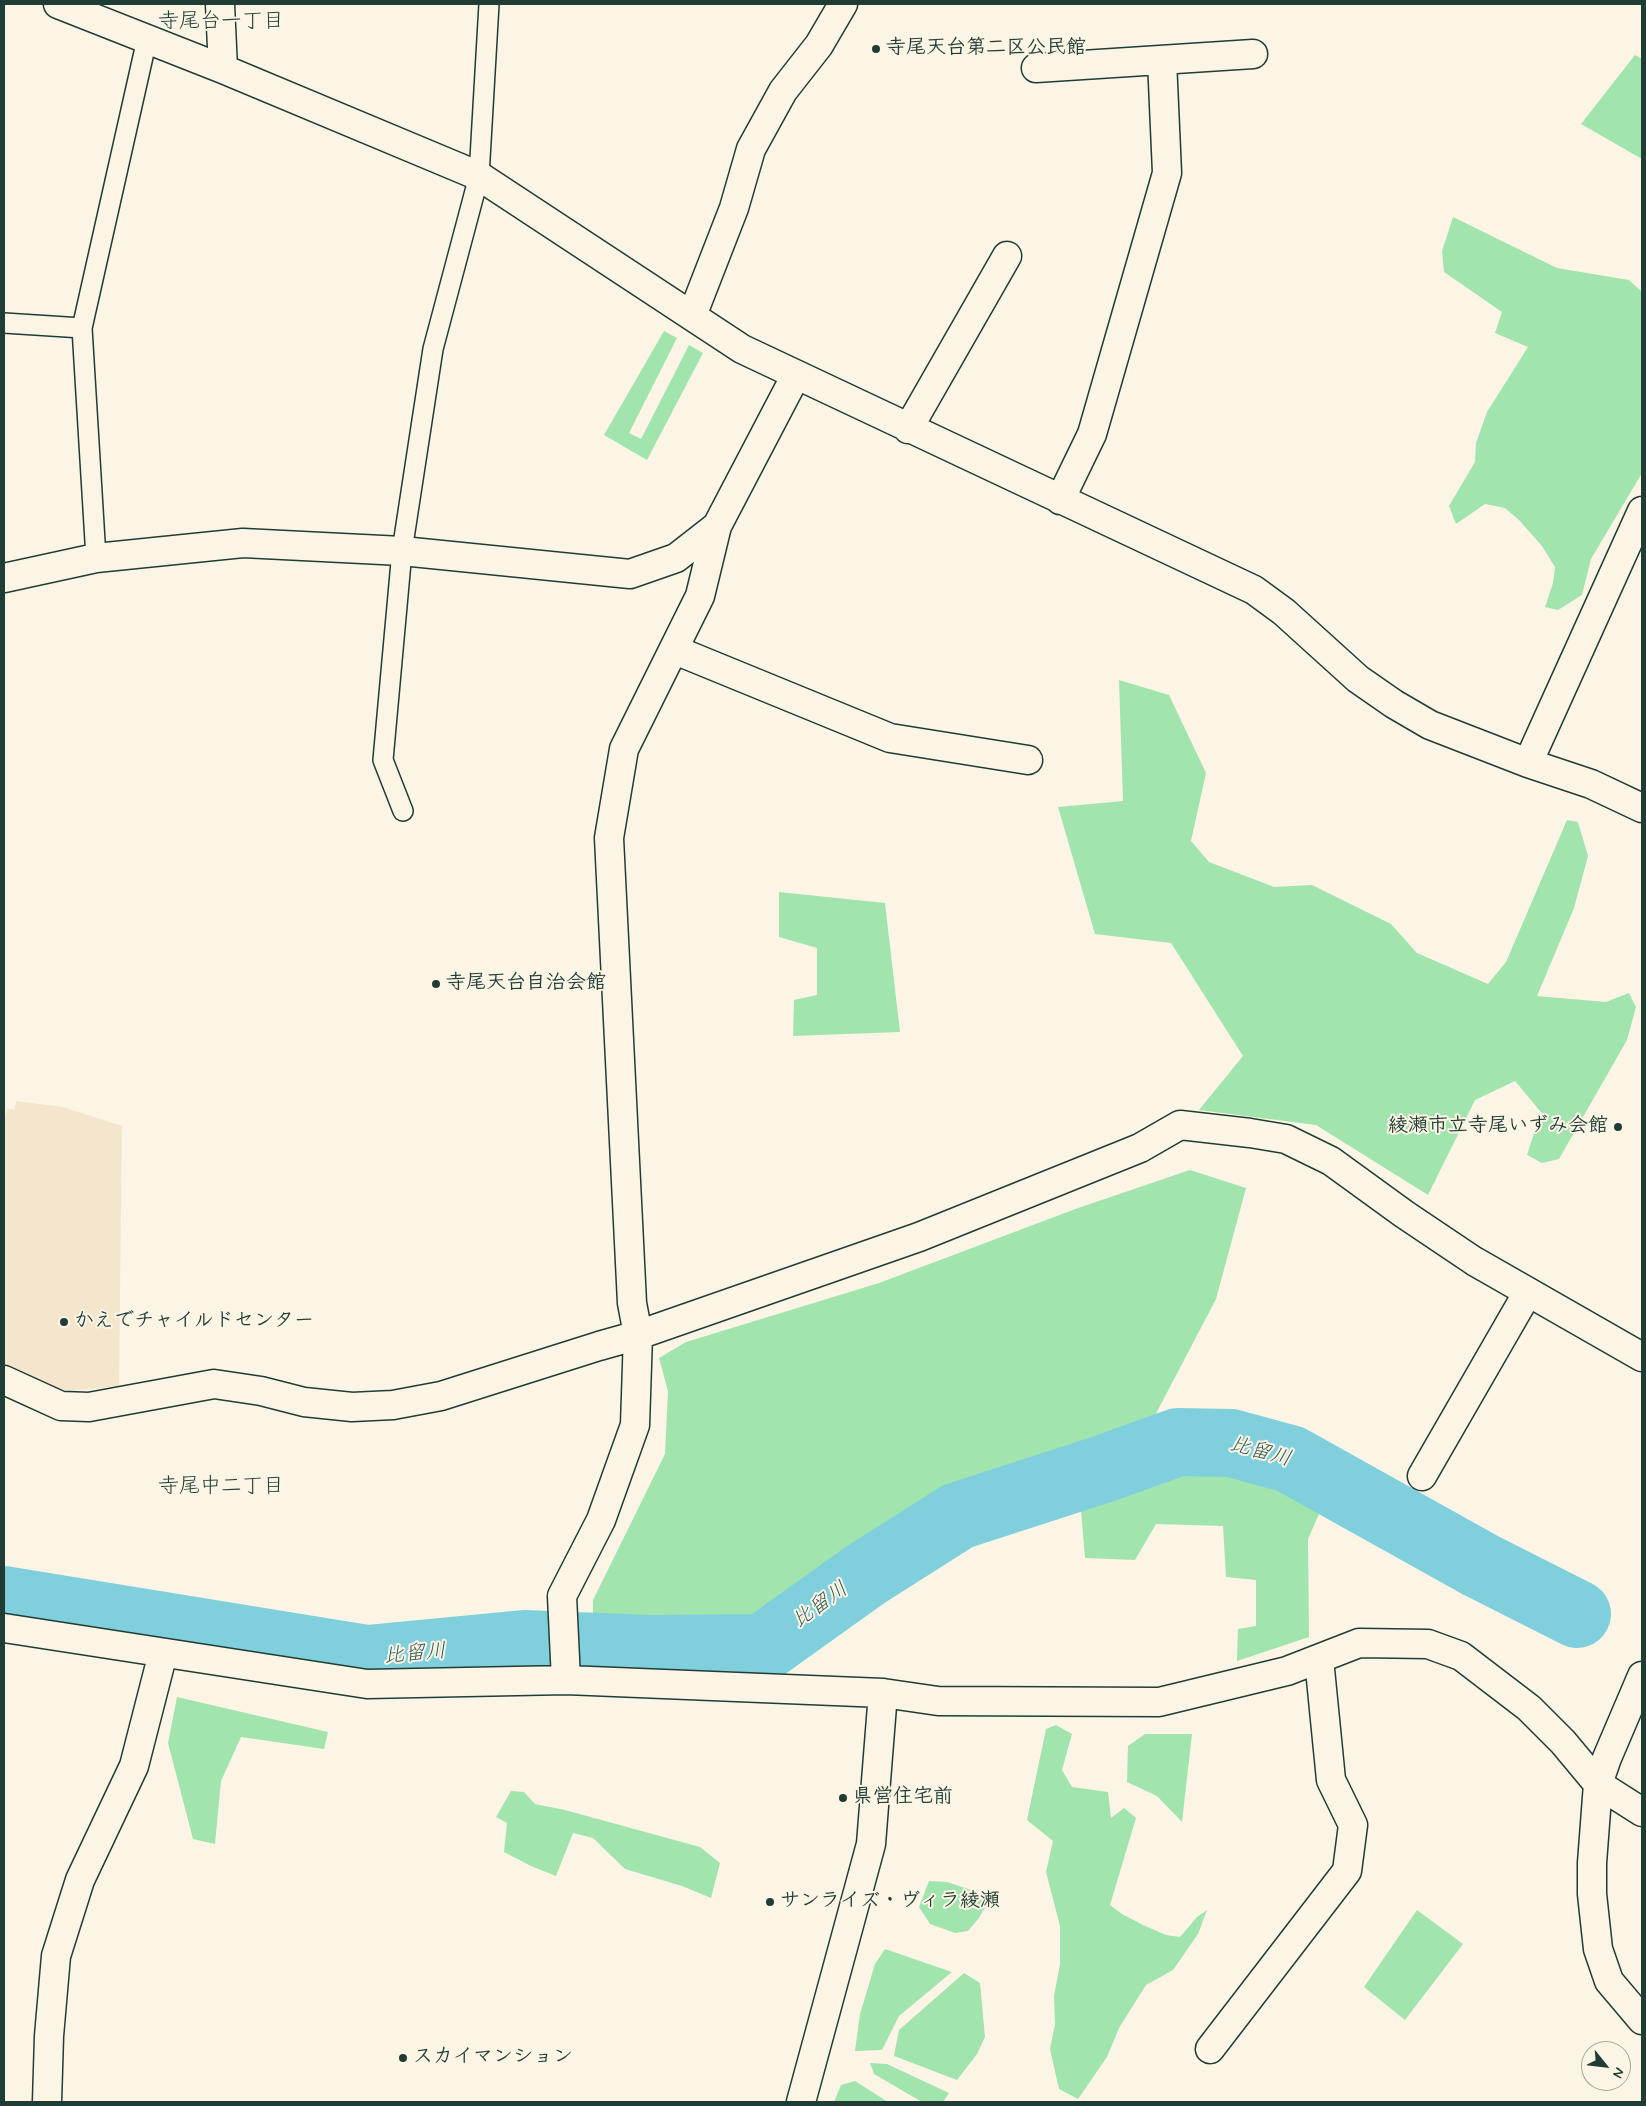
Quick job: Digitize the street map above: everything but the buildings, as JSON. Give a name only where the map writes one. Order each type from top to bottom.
[{"type":"street","points":[[58,4],[222,69],[479,176],[742,349],[908,429],[1254,590],[1284,612],[1358,679],[1394,704],[1430,725],[1528,763],[1639,800]]},
{"type":"street","points":[[220,4],[222,69]]},
{"type":"street","points":[[692,316],[734,208],[751,149],[783,91],[818,45],[843,4]]},
{"type":"street","points":[[1036,68],[1253,54]]},
{"type":"street","points":[[1060,500],[1092,434],[1167,173],[1162,60]]},
{"type":"street","points":[[908,429],[1007,256]]},
{"type":"street","points":[[566,1674],[562,1596],[601,1520],[635,1425],[638,1335],[632,1303],[609,838],[624,749],[675,650],[700,596],[717,526],[796,376]]},
{"type":"street","points":[[1528,763],[1642,511]]},
{"type":"street","points":[[4,578],[96,558],[243,543],[402,551],[630,574],[676,558],[717,526]]},
{"type":"street","points":[[675,650],[890,738],[1028,760]]},
{"type":"street","points":[[4,1380],[60,1406],[88,1407],[214,1384],[260,1391],[304,1402],[352,1407],[392,1405],[441,1396],[638,1335],[919,1237],[1140,1148],[1180,1126],[1250,1133],[1286,1139],[1332,1160],[1404,1214],[1474,1260],[1642,1357]]},
{"type":"street","points":[[1422,1476],[1528,1292]]},
{"type":"street","points":[[4,1628],[367,1684],[566,1674],[883,1693],[938,1701],[1159,1702],[1287,1671],[1359,1643],[1428,1644],[1461,1656],[1529,1708],[1563,1742],[1598,1784],[1642,1812]]},
{"type":"street","points":[[47,2102],[49,2036],[56,1956],[80,1880],[134,1766],[163,1653]]},
{"type":"street","points":[[1210,2049],[1347,1871],[1353,1825],[1331,1780],[1319,1659]]},
{"type":"street","points":[[1640,1686],[1607,1758],[1598,1784],[1592,1863],[1592,1894],[1598,1949],[1610,1981],[1642,2020]]},
{"type":"street","points":[[801,2102],[871,1844],[883,1693]]},
{"type":"lane","points":[[403,811],[383,760],[402,551],[433,349],[479,176],[489,4]]},
{"type":"lane","points":[[96,558],[82,328],[147,39]]},
{"type":"lane","points":[[4,323],[82,328]]},
{"type":"shaded area","points":[[16,1101],[63,1107],[122,1126],[119,1386],[69,1391],[21,1379],[4,1368],[4,1121],[7,1108],[14,1110]]},
{"type":"green space","points":[[1635,55],[1642,59],[1642,159],[1581,124]]},
{"type":"green space","points":[[1453,217],[1557,268],[1629,280],[1642,292],[1642,473],[1591,559],[1582,595],[1558,610],[1545,607],[1553,583],[1555,567],[1542,546],[1519,520],[1505,508],[1485,504],[1456,524],[1449,506],[1475,462],[1476,443],[1487,412],[1528,347],[1495,333],[1502,312],[1444,272],[1442,251]]},
{"type":"green space","points":[[664,331],[677,338],[629,433],[641,439],[689,345],[703,353],[647,460],[604,435]]},
{"type":"green space","points":[[1119,680],[1169,695],[1206,773],[1191,841],[1209,862],[1274,887],[1312,885],[1391,924],[1417,953],[1488,984],[1506,962],[1567,820],[1578,822],[1588,856],[1574,908],[1537,996],[1606,1002],[1629,993],[1636,1007],[1627,1040],[1559,1159],[1542,1163],[1527,1155],[1534,1133],[1545,1117],[1515,1081],[1475,1100],[1428,1195],[1316,1125],[1199,1110],[1243,1056],[1171,943],[1095,934],[1058,807],[1123,801]]},
{"type":"green space","points":[[779,892],[885,903],[900,1032],[793,1036],[794,1000],[817,995],[817,948],[779,937]]},
{"type":"green space","points":[[1190,1170],[1246,1188],[1216,1299],[1150,1425],[1074,1469],[955,1506],[758,1636],[593,1630],[593,1600],[665,1454],[668,1391],[659,1358],[686,1342],[879,1283],[1078,1208]]},
{"type":"green space","points":[[1228,1450],[1287,1465],[1330,1489],[1308,1539],[1309,1637],[1237,1661],[1238,1629],[1256,1626],[1256,1580],[1226,1577],[1223,1526],[1156,1524],[1135,1560],[1085,1558],[1080,1498],[1174,1452]]},
{"type":"green space","points":[[177,1697],[328,1732],[324,1749],[241,1737],[221,1781],[215,1844],[193,1839],[168,1743]]},
{"type":"green space","points":[[1056,1725],[1072,1734],[1062,1770],[1072,1787],[1108,1792],[1111,1818],[1124,1808],[1136,1818],[1110,1905],[1143,1925],[1166,1935],[1180,1937],[1197,1917],[1207,1910],[1198,1934],[1173,1970],[1146,1985],[1119,2028],[1107,2057],[1078,2099],[1059,2089],[1050,2049],[1055,2024],[1054,1996],[1060,1964],[1060,1926],[1046,1872],[1053,1841],[1027,1820],[1046,1729]]},
{"type":"green space","points":[[1145,1734],[1192,1734],[1182,1822],[1157,1796],[1127,1782],[1128,1746]]},
{"type":"green space","points":[[511,1791],[524,1792],[535,1804],[565,1810],[700,1847],[720,1863],[711,1898],[682,1886],[625,1869],[593,1838],[573,1833],[556,1876],[504,1852],[507,1823],[496,1817]]},
{"type":"green space","points":[[929,1881],[947,1882],[977,1892],[987,1904],[979,1918],[968,1931],[955,1933],[930,1924],[919,1907]]},
{"type":"green space","points":[[1417,1910],[1463,1944],[1405,2020],[1364,1987]]},
{"type":"green space","points":[[885,1949],[952,1972],[899,2016],[882,2050],[855,2051],[860,2014],[875,1964]]},
{"type":"green space","points":[[964,1973],[980,1983],[985,2037],[977,2054],[957,2080],[894,2056],[899,2030]]},
{"type":"green space","points":[[870,2063],[887,2064],[949,2093],[943,2102],[922,2102],[874,2074]]},
{"type":"green space","points":[[855,2081],[888,2102],[834,2102],[841,2085]]},
{"type":"waterway","name":"比留川","points":[[4,1600],[367,1659],[524,1644],[650,1649],[763,1648],[865,1575],[958,1516],[1103,1469],[1178,1442],[1231,1443],[1290,1459],[1480,1565],[1577,1614]]},
{"type":"place","name":"寺尾天台第二区公民館","points":[[876,49]]},
{"type":"place","name":"寺尾天台自治会館","points":[[436,984]]},
{"type":"place","name":"綾瀬市立寺尾いずみ会館","points":[[1618,1127]]},
{"type":"place","name":"かえでチャイルドセンター","points":[[64,1322]]},
{"type":"place","name":"県営住宅前","points":[[843,1798]]},
{"type":"place","name":"サンライズ・ヴィラ綾瀬","points":[[770,1902]]},
{"type":"place","name":"スカイマンション","points":[[403,2058]]},
{"type":"district","name":"寺尾台一丁目","points":[[221,23]]},
{"type":"district","name":"寺尾中二丁目","points":[[221,1488]]}]
